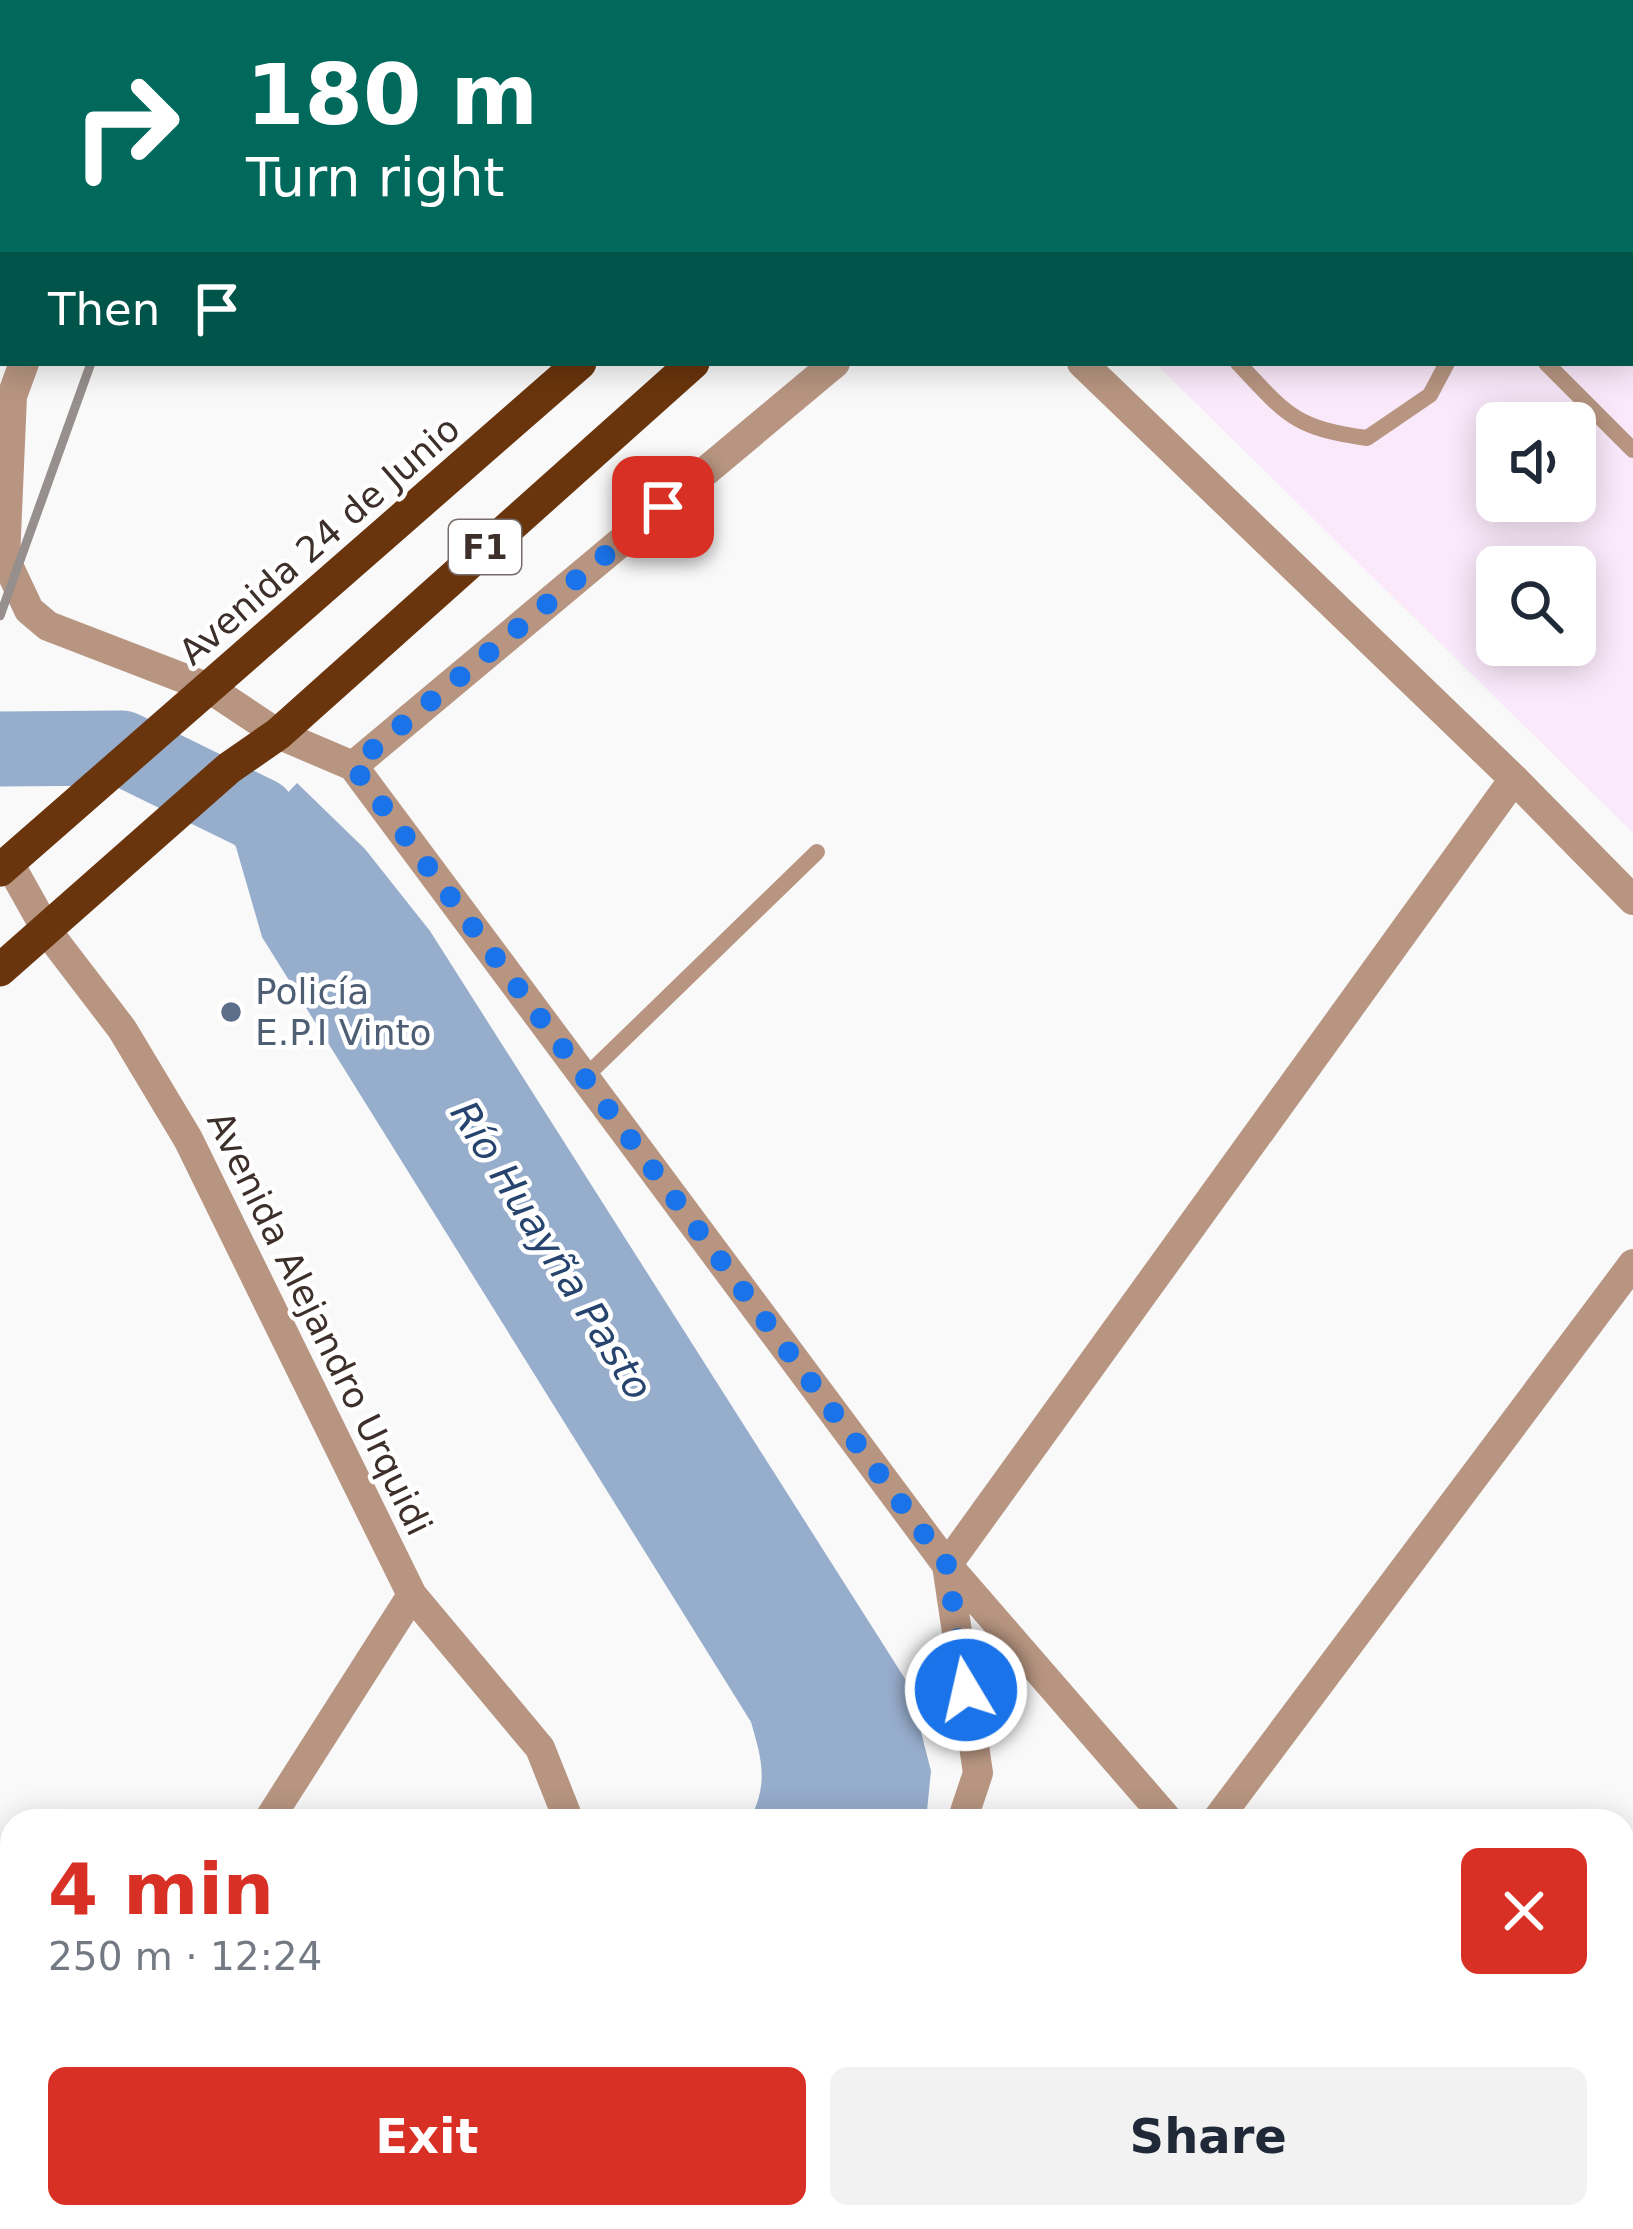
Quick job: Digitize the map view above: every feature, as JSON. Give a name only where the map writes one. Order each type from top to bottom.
[{"type":"highway","name":"Avenida 24 de Junio","points":[[4,866],[577,366]]},
{"type":"highway","name":"F1","points":[[0,970],[159,834],[229,767],[278,734],[690,366]]},
{"type":"street","points":[[22,366],[6,394],[2,563],[29,610],[48,626],[209,688],[278,734],[353,766],[947,1565],[1159,1809]]},
{"type":"street","points":[[353,766],[831,366]]},
{"type":"street","points":[[1085,366],[1633,900]]},
{"type":"street","points":[[966,1809],[978,1773],[947,1565],[1514,779]]},
{"type":"street","name":"Avenida Alejandro Urquidi","points":[[4,866],[122,1029],[188,1139],[412,1595],[276,1809]]},
{"type":"street","points":[[1225,1809],[1633,1264]]},
{"type":"street","points":[[412,1595],[540,1748],[564,1809]]},
{"type":"lane","points":[[1241,366],[1280,407],[1315,431],[1367,438],[1430,395],[1445,366]]},
{"type":"lane","points":[[1549,366],[1633,450]]},
{"type":"lane","points":[[582,1080],[817,852]]},
{"type":"shaded area","points":[[1158,366],[1633,366],[1633,833]]},
{"type":"water","points":[[297,783],[365,849],[430,931],[909,1685],[931,1771],[927,1809],[754,1809],[762,1772],[751,1722],[262,937],[236,847]]},
{"type":"waterway","name":"Río Huayña Pasto","points":[[0,749],[122,748],[259,815],[325,903]]},
{"type":"railway","points":[[0,616],[90,366]]},
{"type":"place","name":"Policía E.P.I Vinto","points":[[231,1012]]},
{"type":"route","points":[[663,507],[353,766],[947,1565],[966,1690]]}]
